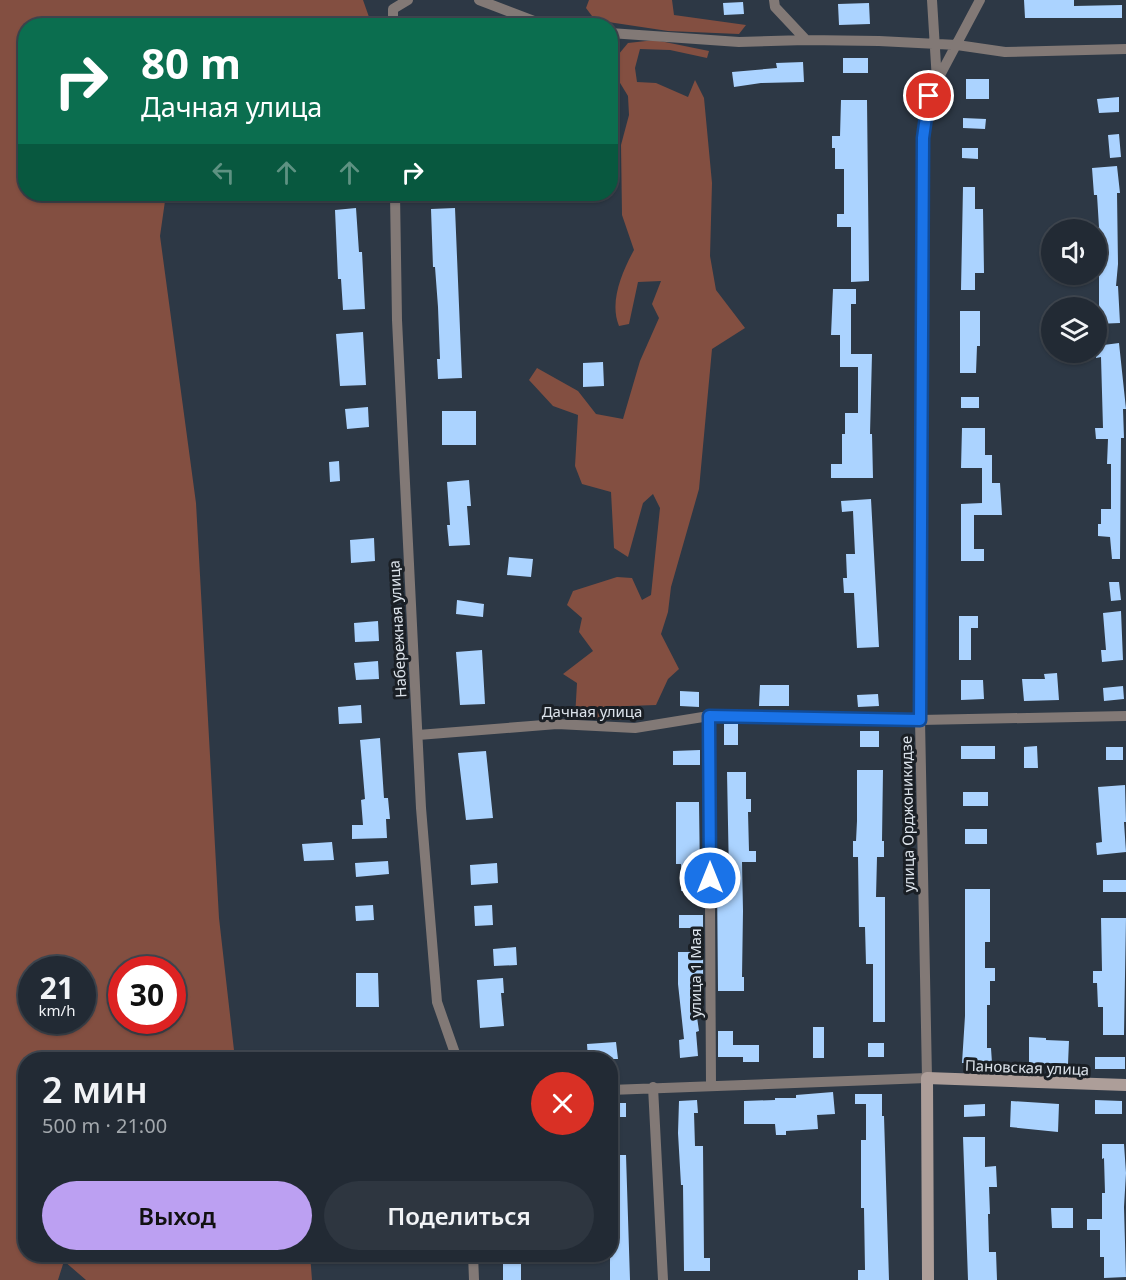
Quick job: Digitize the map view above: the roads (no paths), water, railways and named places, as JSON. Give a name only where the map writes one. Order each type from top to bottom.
[{"type":"main road","name":"Пановская улица","points":[[927,1078],[1126,1085]]},
{"type":"main road","name":"улица Орджоникидзе","points":[[927,1078],[928,1280]]},
{"type":"street","points":[[393,18],[393,9],[408,0]]},
{"type":"street","points":[[478,0],[526,18]]},
{"type":"street","points":[[774,0],[775,7],[806,40]]},
{"type":"street","points":[[932,0],[937,82]]},
{"type":"street","name":"улица Орджоникидзе","points":[[927,1078],[920,720],[923,138],[929,96],[981,0]]},
{"type":"street","points":[[618,34],[739,42],[879,41],[957,45],[1005,52],[1126,50]]},
{"type":"street","name":"Набережная улица","points":[[395,201],[397,320],[421,808],[437,1002],[455,1052]]},
{"type":"street","name":"Дачная улица","points":[[418,735],[557,724],[635,728],[709,716],[920,720],[1126,716]]},
{"type":"street","name":"улица 1 Мая","points":[[709,716],[711,1086]]},
{"type":"street","points":[[618,1089],[927,1078]]},
{"type":"street","points":[[653,1087],[663,1280]]},
{"type":"street","points":[[473,1262],[474,1280]]}]
